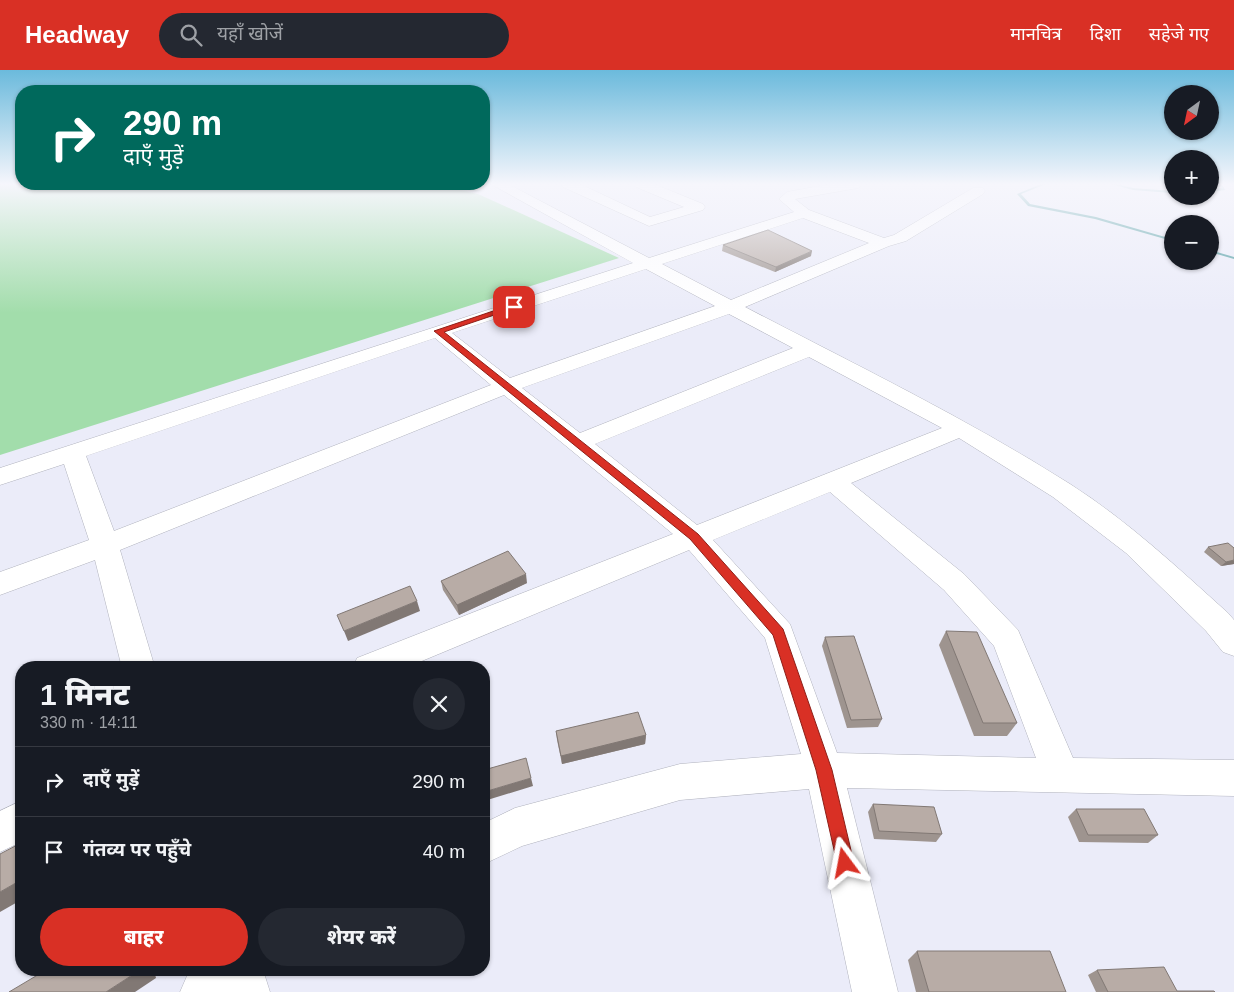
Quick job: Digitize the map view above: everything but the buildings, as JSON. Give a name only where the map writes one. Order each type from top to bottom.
[{"type":"street","points":[[599,227],[615,234],[647,264],[961,429],[1062,491],[1136,546],[1217,622],[1234,643]]},
{"type":"street","points":[[615,234],[635,227]]},
{"type":"street","points":[[0,477],[438,331],[760,227]]},
{"type":"street","points":[[840,227],[883,243]]},
{"type":"street","points":[[0,584],[105,545],[506,386],[730,307],[883,243],[900,238],[918,227]]},
{"type":"street","points":[[438,331],[694,537],[779,633],[824,770],[875,992]]},
{"type":"street","points":[[578,443],[810,349]]},
{"type":"street","points":[[386,661],[961,429]]},
{"type":"street","points":[[73,454],[105,545],[137,661]]},
{"type":"street","points":[[833,481],[954,582],[1007,639],[1062,776]]},
{"type":"street","points":[[490,841],[515,828],[680,782],[824,770],[1234,778]]},
{"type":"street","points":[[0,832],[15,824]]},
{"type":"street","points":[[203,992],[229,976]]},
{"type":"street","points":[[241,976],[247,992]]},
{"type":"green space","points":[[0,227],[551,227],[619,258],[0,455]]},
{"type":"waterway","points":[[1127,227],[1164,238]]},
{"type":"waterway","points":[[1219,254],[1234,258]]},
{"type":"route","points":[[514,307],[438,331],[694,537],[779,633],[824,770],[845,863]]}]
